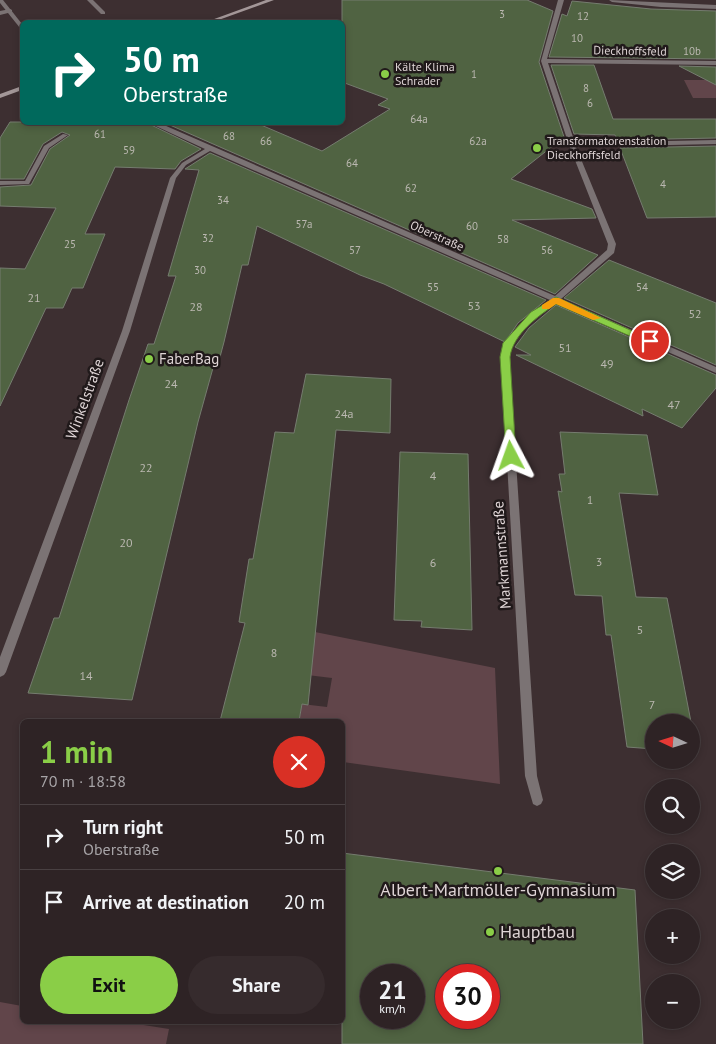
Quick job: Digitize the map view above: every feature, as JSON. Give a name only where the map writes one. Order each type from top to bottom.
[{"type":"main road","points":[[215,20],[271,0]]},
{"type":"main road","points":[[0,96],[20,89]]},
{"type":"street","points":[[0,0],[20,25]]},
{"type":"street","points":[[90,0],[103,13]]},
{"type":"street","points":[[556,300],[611,251],[612,244],[572,145],[544,61],[561,0]]},
{"type":"street","points":[[612,0],[661,5],[716,7]]},
{"type":"street","points":[[0,13],[10,11]]},
{"type":"street","name":"Dieckhoffsfeld","points":[[544,61],[716,63]]},
{"type":"street","name":"Oberstraße","points":[[156,125],[716,370]]},
{"type":"street","points":[[0,183],[27,183],[46,147],[65,135]]},
{"type":"street","points":[[572,145],[716,142]]},
{"type":"street","name":"Winkelstraße","points":[[0,672],[126,331],[173,178],[184,164],[210,150]]},
{"type":"street","name":"Markmannstraße","points":[[537,800],[531,776],[505,357],[507,345],[513,335],[534,314],[556,300]]},
{"type":"shaded area","points":[[684,80],[716,80],[716,98],[693,98]]},
{"type":"shaded area","points":[[315,632],[495,668],[500,784],[345,762],[345,719],[299,719],[302,704],[327,707],[332,678],[307,675]]},
{"type":"shaded area","points":[[0,1002],[20,1006],[20,1024],[137,1024],[169,1029],[166,1044],[0,1044]]},
{"type":"building","points":[[342,0],[527,0],[553,11],[539,62],[564,137],[511,179],[592,209],[596,218],[512,220],[598,255],[555,294],[170,125],[261,125],[322,151],[390,109],[378,105],[388,99],[345,83],[345,20],[342,20]]},
{"type":"building","points":[[572,1],[651,9],[716,11],[716,59],[549,57],[562,14],[567,16]]},
{"type":"building","points":[[551,65],[594,65],[613,119],[716,119],[716,138],[617,140],[615,135],[574,134]]},
{"type":"building","points":[[679,66],[716,67],[716,85]]},
{"type":"building","points":[[10,122],[20,122],[20,125],[151,125],[201,149],[181,161],[175,169],[115,167],[85,234],[105,234],[83,288],[72,288],[63,308],[46,308],[0,406],[0,268],[25,269],[56,208],[0,206],[0,187],[31,185],[50,149],[70,135],[62,132],[43,144],[24,179],[0,179],[0,138]]},
{"type":"building","points":[[716,146],[716,217],[647,218],[620,148]]},
{"type":"building","points":[[210,153],[546,300],[518,323],[505,342],[257,226],[248,265],[242,265],[217,368],[213,368],[198,422],[132,700],[28,693],[54,618],[59,618],[148,344],[154,344],[176,276],[168,276],[199,170],[185,169]]},
{"type":"building","points":[[609,260],[716,303],[716,365],[564,298]]},
{"type":"building","points":[[556,305],[716,375],[716,388],[682,428],[642,409],[643,416],[516,355],[531,355],[515,347],[529,328]]},
{"type":"building","points":[[306,374],[391,379],[390,433],[336,430],[308,705],[302,704],[299,719],[221,719],[245,623],[239,622],[249,559],[253,559],[275,432],[294,433]]},
{"type":"building","points":[[560,432],[647,435],[658,495],[619,493],[636,597],[667,598],[689,714],[645,714],[645,748],[627,747],[611,635],[606,635],[602,596],[575,595],[558,491],[562,492],[559,474],[565,474]]},
{"type":"building","points":[[400,452],[468,454],[472,630],[421,627],[422,621],[394,620]]},
{"type":"building","name":"Hauptbau","points":[[345,853],[635,890],[643,1044],[342,1044],[342,1024],[345,1024]]},
{"type":"slow traffic","points":[[545,307],[556,300],[596,318]]},
{"type":"place","name":"Kälte Klima Schrader","points":[[385,74]]},
{"type":"place","name":"Transformatorenstation Dieckhoffsfeld","points":[[537,148]]},
{"type":"place","name":"FaberBag","points":[[149,359]]},
{"type":"place","name":"Albert-Martmöller-Gymnasium","points":[[498,871]]},
{"type":"place","name":"Hauptbau","points":[[490,932]]},
{"type":"route","points":[[511,456],[505,357],[507,345],[513,335],[534,314],[556,300],[650,341]]}]
